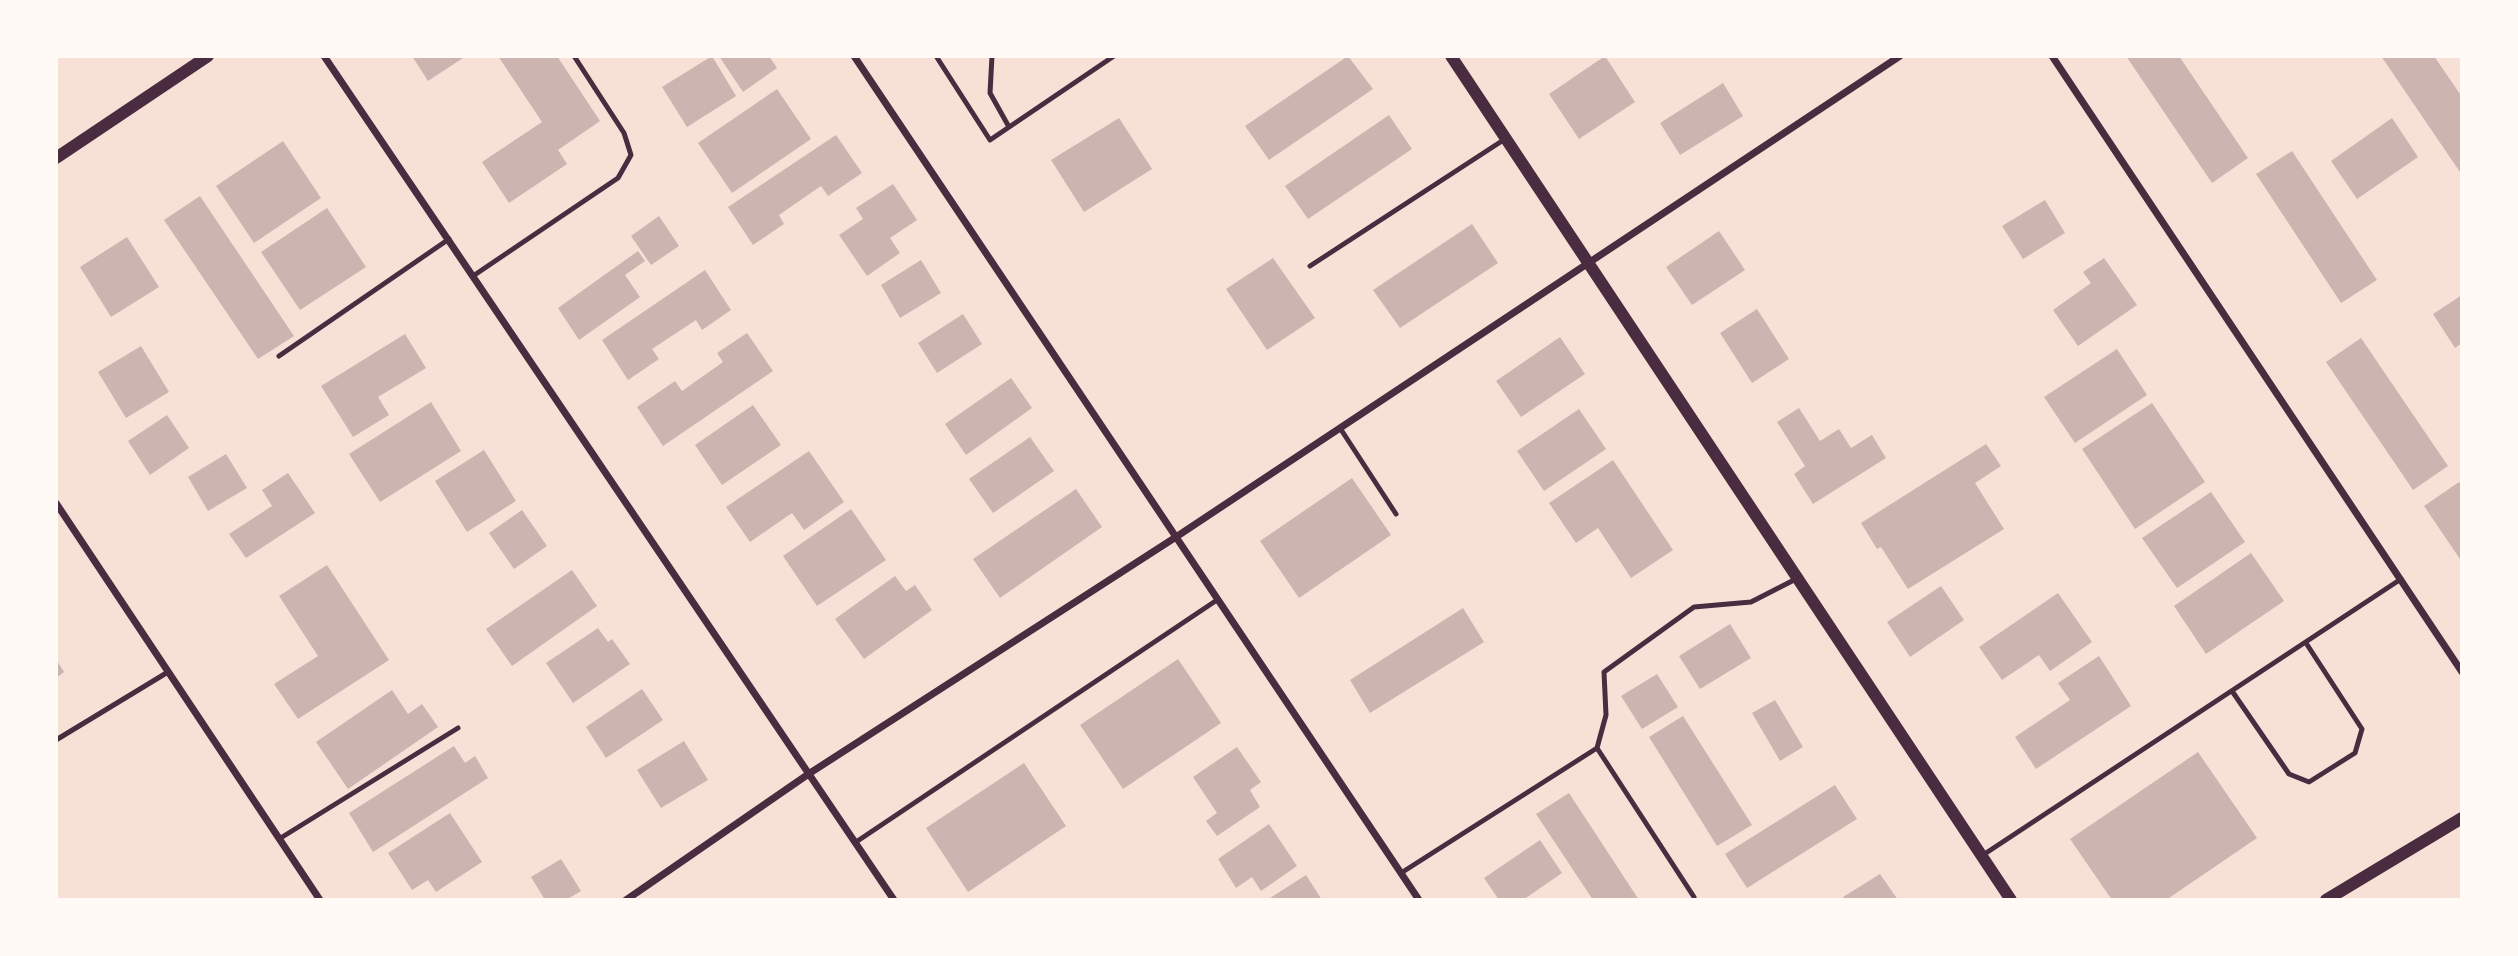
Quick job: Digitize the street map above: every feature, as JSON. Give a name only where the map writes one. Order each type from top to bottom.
[{"type":"street","points":[[56,158],[208,56]]},
{"type":"street","points":[[324,56],[894,900]]},
{"type":"street","points":[[854,56],[1419,900]]},
{"type":"street","points":[[1451,56],[2011,900]]},
{"type":"street","points":[[626,900],[810,773],[1176,537],[1899,56]]},
{"type":"street","points":[[2052,56],[2462,672]]},
{"type":"street","points":[[56,503],[320,900]]},
{"type":"street","points":[[2326,900],[2462,818]]},
{"type":"lane","points":[[473,276],[618,178],[631,155],[624,133],[574,56]]},
{"type":"lane","points":[[936,56],[990,140],[1114,56]]},
{"type":"lane","points":[[995,57],[990,93],[1009,127]]},
{"type":"lane","points":[[1310,266],[1505,139]]},
{"type":"lane","points":[[279,356],[449,239]]},
{"type":"lane","points":[[1340,428],[1396,514]]},
{"type":"lane","points":[[1401,873],[1597,748],[1606,715],[1604,672],[1695,607],[1751,602],[1796,579]]},
{"type":"lane","points":[[1982,856],[2401,579]]},
{"type":"lane","points":[[856,842],[1217,600]]},
{"type":"lane","points":[[2232,691],[2289,774],[2309,782],[2355,753],[2362,729],[2306,643]]},
{"type":"lane","points":[[56,740],[168,672]]},
{"type":"lane","points":[[279,839],[458,728]]},
{"type":"lane","points":[[1597,748],[1694,897]]},
{"type":"building","points":[[412,56],[466,56],[428,81]]},
{"type":"building","points":[[498,56],[557,56],[600,121],[558,150],[567,164],[509,203],[482,162],[542,122]]},
{"type":"building","points":[[712,56],[736,96],[687,127],[662,87]]},
{"type":"building","points":[[719,56],[769,56],[777,68],[743,92]]},
{"type":"building","points":[[1348,56],[1373,89],[1269,160],[1245,126]]},
{"type":"building","points":[[1605,56],[1635,102],[1579,139],[1549,94]]},
{"type":"building","points":[[2126,56],[2179,56],[2248,158],[2212,183]]},
{"type":"building","points":[[2381,56],[2434,56],[2462,97],[2462,171],[2460,172]]},
{"type":"building","points":[[1723,83],[1743,116],[1680,155],[1660,123]]},
{"type":"building","points":[[777,89],[811,139],[732,193],[698,143]]},
{"type":"building","points":[[1389,115],[1412,149],[1308,219],[1285,186]]},
{"type":"building","points":[[1119,118],[1152,169],[1084,212],[1051,160]]},
{"type":"building","points":[[2392,118],[2418,157],[2357,199],[2331,161]]},
{"type":"building","points":[[836,135],[862,173],[828,196],[821,186],[779,215],[784,224],[753,245],[728,207]]},
{"type":"building","points":[[283,141],[321,198],[254,243],[216,186]]},
{"type":"building","points":[[2292,151],[2377,280],[2341,303],[2256,174]]},
{"type":"building","points":[[893,184],[917,220],[890,238],[900,253],[867,276],[839,235],[863,219],[856,208]]},
{"type":"building","points":[[200,196],[294,336],[258,359],[164,220]]},
{"type":"building","points":[[2045,200],[2065,233],[2023,259],[2002,226]]},
{"type":"building","points":[[327,208],[366,267],[300,310],[261,252]]},
{"type":"building","points":[[659,216],[679,246],[651,265],[631,236]]},
{"type":"building","points":[[1472,224],[1498,263],[1400,328],[1373,290]]},
{"type":"building","points":[[1719,231],[1745,270],[1692,305],[1666,267]]},
{"type":"building","points":[[127,237],[159,287],[111,317],[80,267]]},
{"type":"building","points":[[638,251],[645,261],[625,275],[640,297],[579,340],[558,308]]},
{"type":"building","points":[[1273,258],[1315,318],[1267,350],[1226,289]]},
{"type":"building","points":[[2104,258],[2137,305],[2078,346],[2053,310],[2091,283],[2083,272]]},
{"type":"building","points":[[921,260],[941,293],[900,318],[881,285]]},
{"type":"building","points":[[705,270],[731,310],[702,330],[696,320],[652,349],[659,359],[628,380],[602,340]]},
{"type":"building","points":[[2462,295],[2462,343],[2455,348],[2433,314]]},
{"type":"building","points":[[1757,309],[1789,359],[1752,383],[1720,333]]},
{"type":"building","points":[[963,314],[982,344],[937,373],[918,343]]},
{"type":"building","points":[[747,333],[773,371],[663,446],[637,407],[675,381],[682,391],[723,362],[717,353]]},
{"type":"building","points":[[405,334],[426,368],[378,397],[389,415],[353,437],[321,386]]},
{"type":"building","points":[[1560,337],[1585,374],[1521,417],[1496,381]]},
{"type":"building","points":[[2361,338],[2448,466],[2413,490],[2326,362]]},
{"type":"building","points":[[141,346],[169,392],[126,418],[98,372]]},
{"type":"building","points":[[2117,349],[2147,395],[2075,443],[2044,397]]},
{"type":"building","points":[[1011,378],[1032,408],[966,455],[945,424]]},
{"type":"building","points":[[431,402],[461,451],[380,502],[349,454]]},
{"type":"building","points":[[2152,403],[2205,482],[2135,529],[2082,449]]},
{"type":"building","points":[[753,405],[781,445],[722,485],[695,445]]},
{"type":"building","points":[[1799,408],[1820,441],[1839,429],[1851,448],[1872,435],[1886,458],[1813,504],[1794,474],[1805,466],[1777,422]]},
{"type":"building","points":[[1579,409],[1606,449],[1544,491],[1517,451]]},
{"type":"building","points":[[167,415],[189,448],[150,475],[128,441]]},
{"type":"building","points":[[1030,437],[1054,471],[993,513],[969,479]]},
{"type":"building","points":[[1986,444],[2001,466],[1975,483],[2004,529],[1908,589],[1881,547],[1877,549],[1861,523]]},
{"type":"building","points":[[484,450],[516,501],[467,532],[435,481]]},
{"type":"building","points":[[809,451],[844,502],[804,530],[792,513],[750,542],[726,507]]},
{"type":"building","points":[[226,454],[247,488],[208,511],[188,477]]},
{"type":"building","points":[[1613,460],[1673,550],[1631,578],[1598,528],[1576,543],[1549,503]]},
{"type":"building","points":[[288,473],[315,513],[246,558],[229,534],[272,506],[262,490]]},
{"type":"building","points":[[1352,478],[1391,535],[1299,598],[1260,541]]},
{"type":"building","points":[[2459,482],[2462,486],[2462,562],[2424,506]]},
{"type":"building","points":[[1076,489],[1102,527],[1000,598],[973,559]]},
{"type":"building","points":[[2211,492],[2245,542],[2177,588],[2142,538]]},
{"type":"building","points":[[851,509],[886,560],[817,606],[783,556]]},
{"type":"building","points":[[522,510],[547,546],[514,569],[489,533]]},
{"type":"building","points":[[2251,553],[2284,601],[2206,654],[2174,606]]},
{"type":"building","points":[[327,565],[389,660],[298,719],[274,684],[318,656],[279,596]]},
{"type":"building","points":[[572,570],[597,606],[512,666],[486,629]]},
{"type":"building","points":[[895,576],[906,591],[915,585],[932,610],[864,659],[835,619]]},
{"type":"building","points":[[1941,586],[1964,620],[1910,657],[1887,622]]},
{"type":"building","points":[[2058,593],[2092,642],[2050,671],[2039,655],[2002,680],[1979,647]]},
{"type":"building","points":[[1463,608],[1484,642],[1370,713],[1350,680]]},
{"type":"building","points":[[1730,624],[1751,658],[1700,689],[1679,656]]},
{"type":"building","points":[[598,628],[608,642],[612,639],[630,664],[573,703],[546,663]]},
{"type":"building","points":[[2099,656],[2131,706],[2036,769],[2015,737],[2070,700],[2058,683]]},
{"type":"building","points":[[56,659],[64,672],[56,678]]},
{"type":"building","points":[[1178,659],[1221,723],[1123,789],[1080,725]]},
{"type":"building","points":[[1657,674],[1678,707],[1642,729],[1621,696]]},
{"type":"building","points":[[642,689],[663,720],[606,758],[586,727]]},
{"type":"building","points":[[392,690],[408,714],[422,704],[438,727],[348,789],[316,742]]},
{"type":"building","points":[[1775,700],[1803,747],[1780,761],[1752,713]]},
{"type":"building","points":[[1683,716],[1752,825],[1717,846],[1649,737]]},
{"type":"building","points":[[684,741],[708,780],[661,808],[637,770]]},
{"type":"building","points":[[454,746],[465,763],[475,756],[488,778],[373,852],[349,813]]},
{"type":"building","points":[[1237,747],[1261,782],[1250,790],[1260,807],[1217,836],[1206,821],[1217,813],[1193,777]]},
{"type":"building","points":[[2198,752],[2257,838],[2166,900],[2112,900],[2070,839]]},
{"type":"building","points":[[1024,763],[1066,826],[968,892],[926,828]]},
{"type":"building","points":[[1835,785],[1857,819],[1747,888],[1725,854]]},
{"type":"building","points":[[1569,793],[1639,900],[1593,900],[1536,814]]},
{"type":"building","points":[[450,813],[482,862],[436,892],[428,880],[412,890],[388,853]]},
{"type":"building","points":[[1269,824],[1297,866],[1261,891],[1252,877],[1236,888],[1218,859]]},
{"type":"building","points":[[1540,840],[1562,873],[1523,900],[1499,900],[1484,878]]},
{"type":"building","points":[[561,859],[581,891],[566,900],[545,900],[531,877]]},
{"type":"building","points":[[1880,874],[1898,900],[1845,900],[1843,897]]},
{"type":"building","points":[[1306,875],[1322,900],[1267,900]]}]
